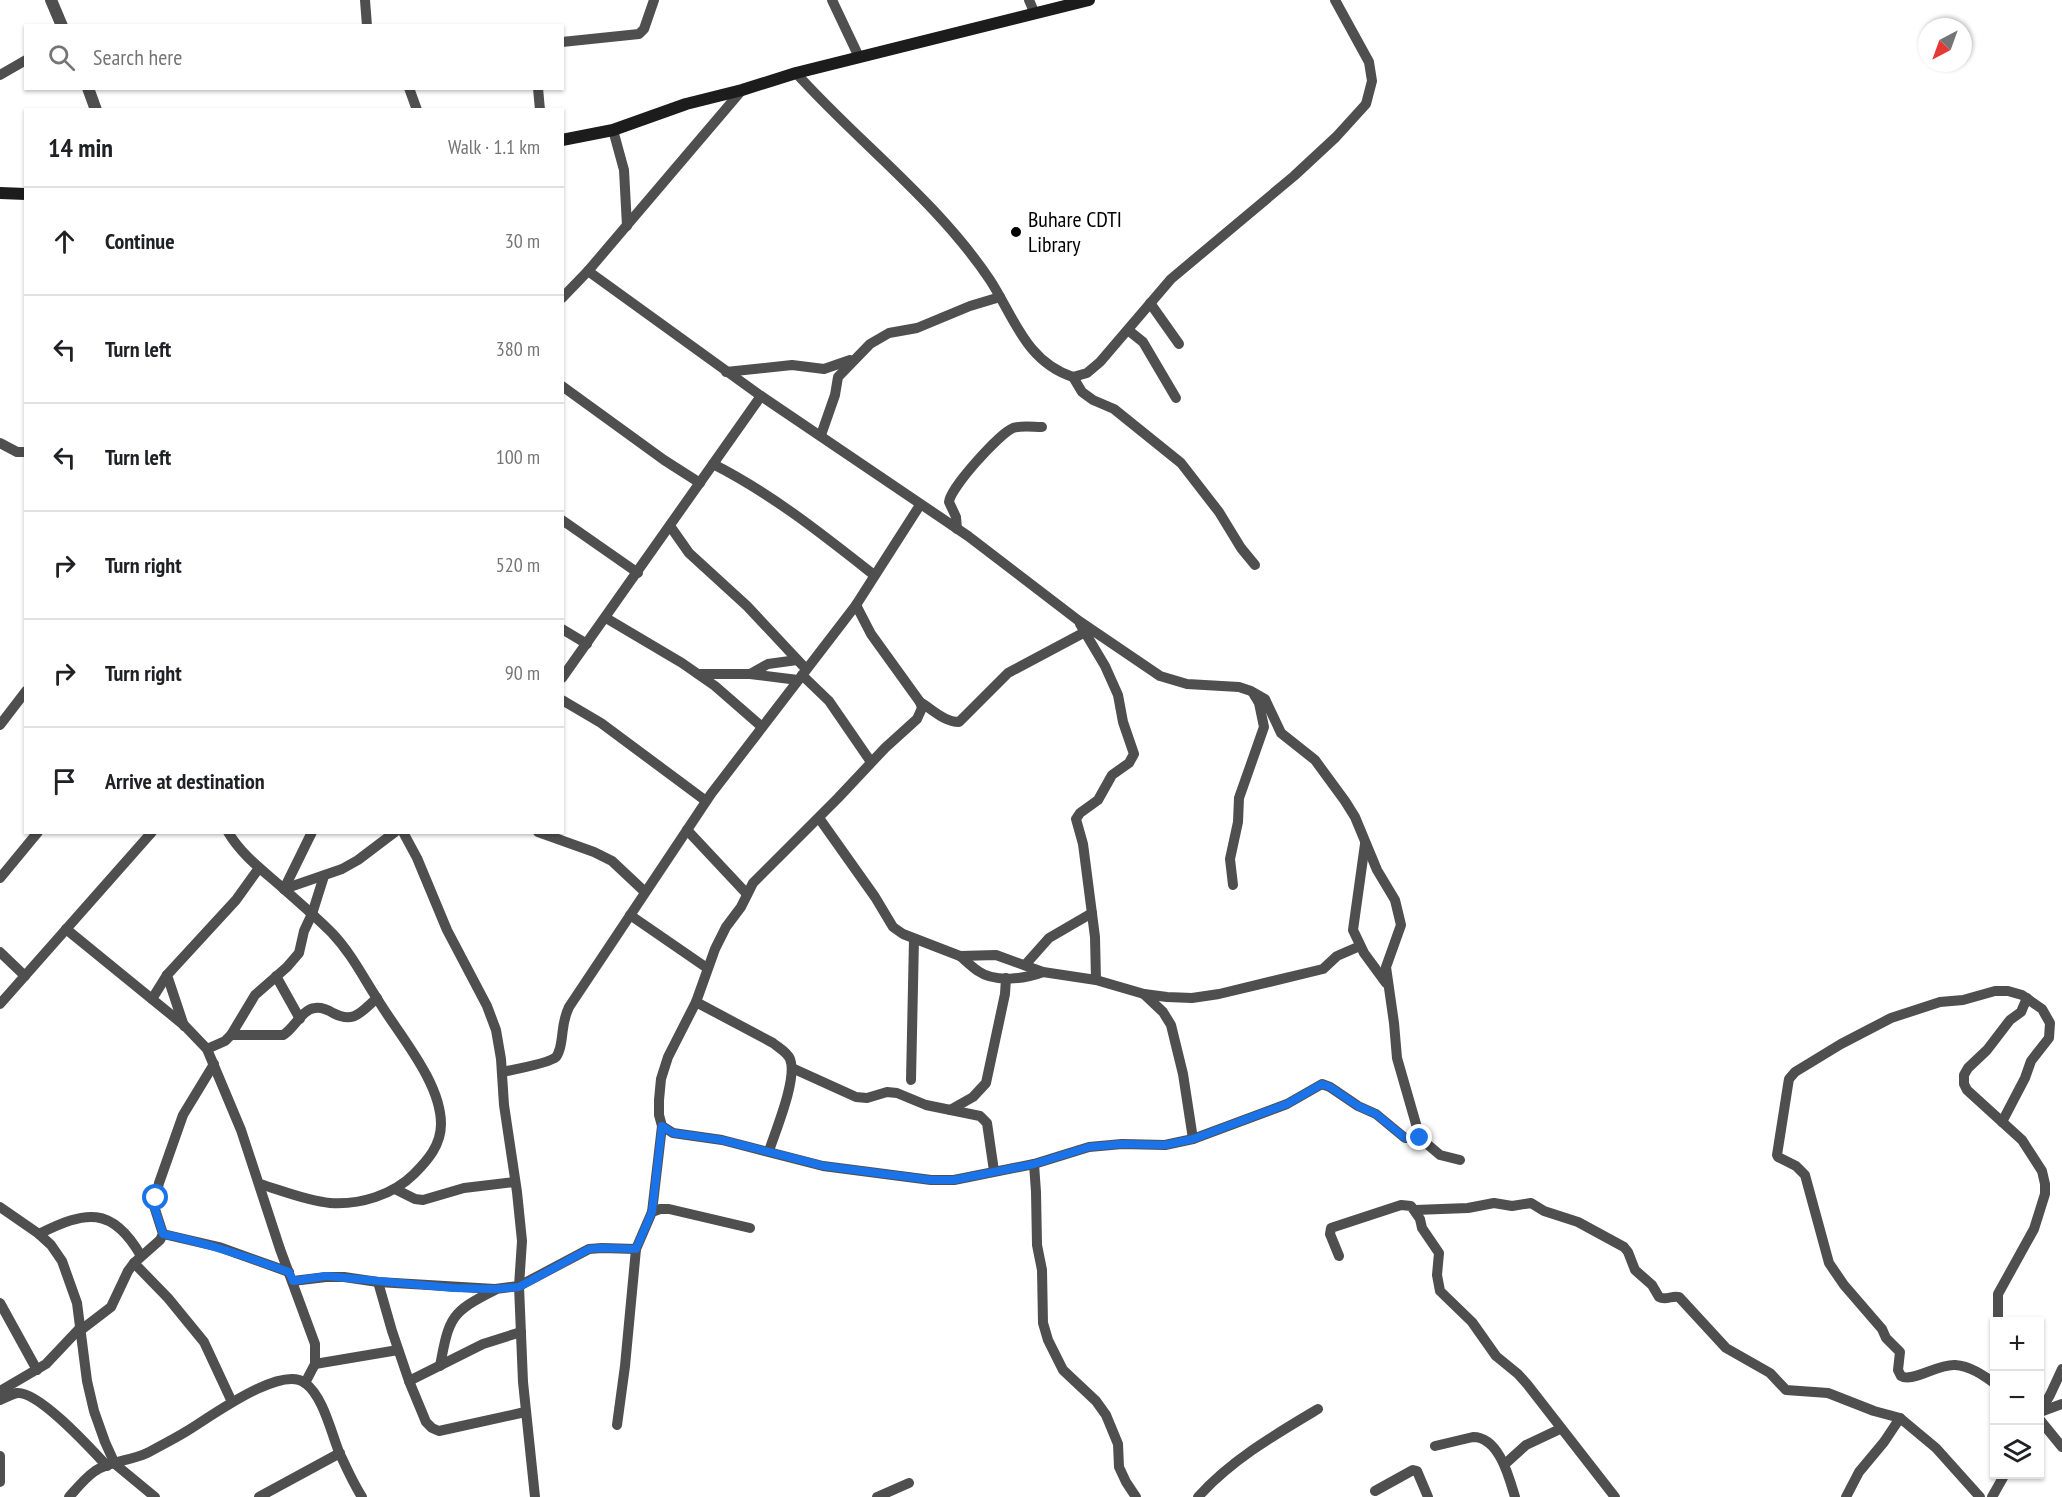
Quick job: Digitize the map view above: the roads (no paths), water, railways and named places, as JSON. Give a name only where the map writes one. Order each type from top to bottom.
[{"type":"main road","points":[[564,140],[613,130],[686,104],[796,73],[1089,0]]},
{"type":"main road","points":[[0,193],[24,194]]},
{"type":"street","points":[[51,0],[61,24]]},
{"type":"street","points":[[365,0],[367,24]]},
{"type":"street","points":[[564,42],[639,34],[644,29],[654,0]]},
{"type":"street","points":[[832,0],[859,57]]},
{"type":"street","points":[[1029,0],[1035,14]]},
{"type":"street","points":[[1073,377],[1087,373],[1094,368],[1171,279],[1289,181],[1336,137],[1366,104],[1372,81],[1369,62],[1335,0]]},
{"type":"street","points":[[0,75],[24,61]]},
{"type":"street","points":[[796,73],[938,216],[967,249],[1000,297],[1023,338],[1044,363],[1073,377],[1082,392],[1114,409],[1181,463],[1219,512],[1241,548],[1255,565]]},
{"type":"street","points":[[89,90],[95,108]]},
{"type":"street","points":[[410,90],[416,108]]},
{"type":"street","points":[[538,90],[540,108]]},
{"type":"street","points":[[564,296],[627,226],[742,90]]},
{"type":"street","points":[[613,130],[624,170],[627,226]]},
{"type":"street","points":[[588,271],[726,372],[957,529],[1078,621],[1160,676],[1187,684],[1228,686],[1251,691],[1264,699],[1281,733],[1315,760],[1355,817],[1377,870],[1395,900],[1401,925],[1386,967],[1397,1058],[1420,1138],[1440,1155],[1460,1160]]},
{"type":"street","points":[[820,435],[835,395],[838,376],[870,344],[889,333],[917,328],[970,306],[1000,297]]},
{"type":"street","points":[[1150,303],[1179,344]]},
{"type":"street","points":[[1128,330],[1143,342],[1176,398]]},
{"type":"street","points":[[726,372],[792,365],[824,369],[853,360]]},
{"type":"street","points":[[564,387],[654,453],[700,483]]},
{"type":"street","points":[[564,675],[761,396]]},
{"type":"street","points":[[957,529],[956,517],[949,502],[953,491],[1006,432],[1019,427],[1042,427]]},
{"type":"street","points":[[0,443],[17,452],[24,452]]},
{"type":"street","points":[[713,464],[745,480],[785,506],[874,575]]},
{"type":"street","points":[[502,1072],[555,1058],[560,1046],[563,1019],[569,1007],[706,801],[855,605],[920,505]]},
{"type":"street","points":[[564,521],[638,573]]},
{"type":"street","points":[[670,526],[688,553],[747,606],[797,660],[802,675],[829,701],[871,762]]},
{"type":"street","points":[[617,1425],[626,1366],[636,1249],[652,1212],[662,1126],[658,1100],[661,1079],[668,1057],[696,1002],[707,968],[726,927],[741,907],[753,883],[819,818],[871,762],[917,719],[922,708],[855,605]]},
{"type":"street","points":[[606,618],[698,674],[762,727]]},
{"type":"street","points":[[1078,621],[1106,666],[1118,695],[1123,722],[1134,754],[1129,763],[1112,775],[1098,800],[1080,813],[1076,819],[1083,844],[1095,937],[1096,980]]},
{"type":"street","points":[[564,630],[587,644]]},
{"type":"street","points":[[920,702],[940,716],[952,722],[959,722],[1008,674],[1085,632]]},
{"type":"street","points":[[750,674],[768,664],[797,660]]},
{"type":"street","points":[[698,674],[802,675]]},
{"type":"street","points":[[1233,885],[1230,859],[1236,836],[1239,798],[1264,727],[1259,703],[1251,691]]},
{"type":"street","points":[[0,725],[24,694]]},
{"type":"street","points":[[564,701],[618,734],[706,801]]},
{"type":"street","points":[[819,818],[893,927],[914,939],[960,956],[990,977],[1032,976],[1043,972]]},
{"type":"street","points":[[687,830],[747,894]]},
{"type":"street","points":[[0,878],[36,834]]},
{"type":"street","points":[[0,1004],[150,834]]},
{"type":"street","points":[[230,834],[259,868],[312,914],[352,957],[425,1074],[437,1102],[441,1122],[440,1139],[432,1154],[395,1189],[375,1197],[354,1202],[330,1203],[260,1184]]},
{"type":"street","points":[[284,889],[311,834]]},
{"type":"street","points":[[284,889],[324,876],[358,860],[392,834]]},
{"type":"street","points":[[404,834],[417,858],[447,930],[487,1006],[496,1030],[522,1241],[519,1287],[525,1412],[535,1497]]},
{"type":"street","points":[[544,834],[612,861],[645,892]]},
{"type":"street","points":[[561,834],[568,842]]},
{"type":"street","points":[[1365,843],[1353,930],[1359,946],[1388,986]]},
{"type":"street","points":[[152,999],[167,975],[236,900],[259,868]]},
{"type":"street","points":[[207,1049],[217,1046],[231,1035],[255,995],[299,953],[304,931],[324,876]]},
{"type":"street","points":[[1025,965],[1049,938],[1092,913]]},
{"type":"street","points":[[630,915],[707,968]]},
{"type":"street","points":[[66,929],[185,1026],[207,1049],[232,1105],[315,1344],[315,1364],[305,1383]]},
{"type":"street","points":[[911,1080],[914,939]]},
{"type":"street","points":[[960,956],[996,955],[1043,972],[1096,980],[1144,994],[1192,998],[1327,968],[1337,956],[1359,946]]},
{"type":"street","points":[[0,952],[25,976]]},
{"type":"street","points":[[167,975],[185,1026]]},
{"type":"street","points":[[276,976],[300,1019]]},
{"type":"street","points":[[949,1110],[973,1097],[986,1083],[1005,994],[1006,978]]},
{"type":"street","points":[[1990,1380],[1973,1370],[1957,1365],[1941,1366],[1911,1379],[1901,1376],[1898,1370],[1900,1352],[1844,1285],[1829,1263],[1805,1175],[1796,1166],[1777,1155],[1789,1079],[1795,1072],[1841,1044],[1891,1018],[1940,1002],[1963,1000],[1995,991],[2015,993],[2027,998],[2042,1009],[2050,1023],[2049,1038],[2031,1061],[2025,1078],[2002,1122]]},
{"type":"street","points":[[1144,994],[1163,1012],[1171,1025],[1183,1074],[1193,1139]]},
{"type":"street","points":[[231,1035],[283,1035],[313,1008],[329,1010],[344,1018],[353,1018],[377,998]]},
{"type":"street","points":[[1998,1317],[1998,1294],[2034,1229],[2045,1194],[2045,1184],[2042,1171],[2022,1140],[1967,1090],[1964,1075],[1973,1062],[1992,1045],[2006,1025],[2021,1012],[2027,998]]},
{"type":"street","points":[[696,1002],[784,1050],[790,1059],[792,1068],[789,1087],[769,1151]]},
{"type":"street","points":[[163,1234],[154,1206],[159,1183],[183,1114],[214,1064]]},
{"type":"street","points":[[792,1068],[856,1097],[867,1098],[887,1092],[897,1093],[926,1105],[973,1113],[984,1119],[991,1142],[994,1171]]},
{"type":"street","points":[[662,1126],[673,1133],[722,1140],[824,1166],[931,1180],[954,1180],[1034,1164],[1089,1147],[1122,1144],[1165,1145],[1193,1139],[1287,1104],[1322,1084],[1376,1114],[1405,1138],[1420,1138]]},
{"type":"street","points":[[1034,1164],[1036,1245],[1042,1270],[1043,1323],[1048,1340],[1063,1370],[1096,1401],[1106,1415],[1118,1444],[1119,1467],[1137,1497]]},
{"type":"street","points":[[395,1189],[415,1199],[423,1200],[464,1188],[516,1182]]},
{"type":"street","points":[[1415,1210],[1468,1208],[1494,1203],[1512,1206],[1531,1203],[1539,1209],[1578,1222],[1624,1246],[1635,1270],[1652,1285],[1659,1297],[1679,1298],[1726,1348],[1770,1373],[1786,1390],[1828,1393],[1900,1419],[1936,1448],[1980,1497]]},
{"type":"street","points":[[1339,1256],[1330,1234],[1333,1226],[1401,1205],[1408,1205],[1415,1210],[1422,1228],[1439,1253],[1437,1275],[1440,1291],[1472,1322],[1496,1356],[1518,1374],[1615,1497]]},
{"type":"street","points":[[0,1206],[39,1234],[51,1245],[62,1261],[77,1304],[87,1381],[111,1465]]},
{"type":"street","points":[[652,1212],[669,1209],[750,1228]]},
{"type":"street","points":[[39,1234],[67,1220],[84,1216],[99,1218],[113,1224],[125,1234],[137,1260],[204,1342],[232,1402]]},
{"type":"street","points":[[0,1391],[37,1370],[81,1329],[111,1307],[137,1260],[163,1234]]},
{"type":"street","points":[[163,1234],[219,1247],[291,1277],[326,1276],[378,1282],[495,1289],[519,1287],[589,1249],[636,1249]]},
{"type":"street","points":[[378,1282],[409,1381],[426,1422],[432,1428],[439,1431],[525,1412]]},
{"type":"street","points":[[440,1366],[447,1332],[458,1313],[465,1306],[495,1289]]},
{"type":"street","points":[[0,1303],[37,1370]]},
{"type":"street","points":[[409,1381],[483,1344],[521,1332]]},
{"type":"street","points":[[315,1364],[398,1350]]},
{"type":"street","points":[[2044,1402],[2062,1369]]},
{"type":"street","points":[[69,1497],[92,1473],[141,1456],[161,1446],[232,1402],[263,1386],[283,1379],[295,1378],[305,1383],[314,1394],[362,1497]]},
{"type":"street","points":[[0,1400],[17,1394],[27,1395],[57,1416],[111,1465],[155,1497]]},
{"type":"street","points":[[2044,1408],[2062,1404]]},
{"type":"street","points":[[1198,1497],[1222,1472],[1245,1455],[1318,1409]]},
{"type":"street","points":[[1846,1497],[1859,1472],[1900,1419]]},
{"type":"street","points":[[2044,1425],[2062,1447]]},
{"type":"street","points":[[1505,1464],[1526,1445],[1560,1429]]},
{"type":"street","points":[[1436,1446],[1460,1438],[1478,1437],[1490,1445],[1505,1464],[1515,1497]]},
{"type":"street","points":[[263,1496],[340,1453]]},
{"type":"street","points":[[0,1456],[0,1482]]},
{"type":"street","points":[[1375,1491],[1413,1470],[1417,1471],[1428,1497]]},
{"type":"street","points":[[1992,1497],[2002,1479]]},
{"type":"street","points":[[877,1497],[909,1483]]},
{"type":"place","name":"Buhare CDTI Library","points":[[1016,232]]}]
